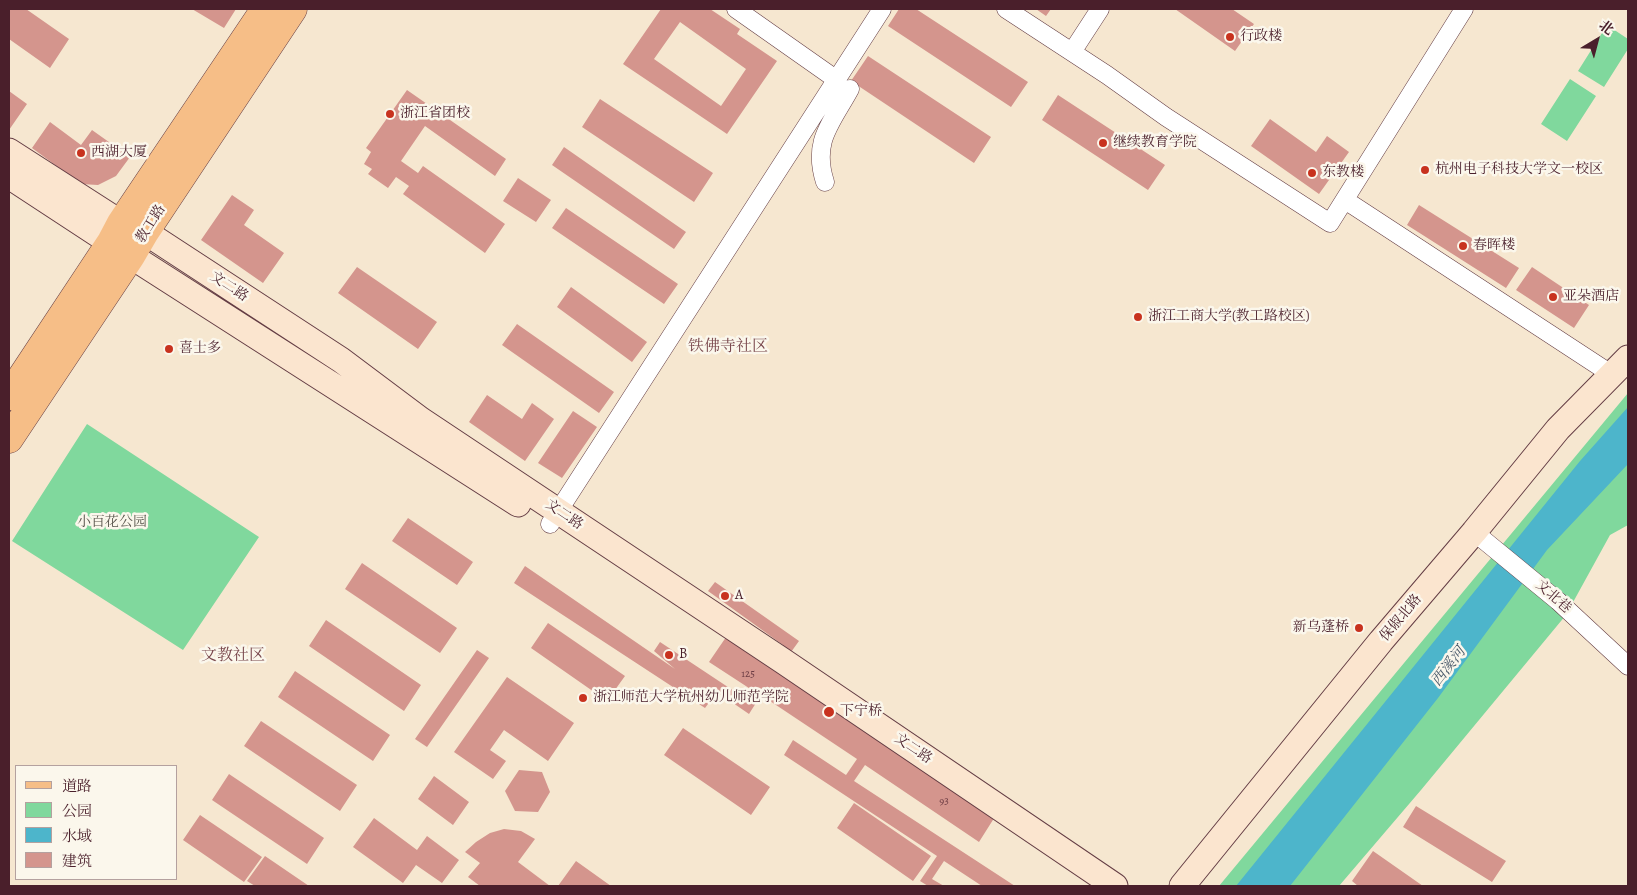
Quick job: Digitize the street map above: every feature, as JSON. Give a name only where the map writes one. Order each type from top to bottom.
[{"type":"main road","name":"教工路","points":[[9,439],[266,9]]},
{"type":"main road","name":"教工路","points":[[9,396],[127,239],[293,9]]},
{"type":"main road","name":"文二路","points":[[9,151],[127,239]]},
{"type":"main road","name":"文二路","points":[[9,176],[127,239],[340,360],[554,517],[778,674],[1092,886]]},
{"type":"main road","name":"保俶北路","points":[[1182,886],[1558,429],[1620,366]]},
{"type":"main road","name":"文二路","points":[[554,517],[1115,886]]},
{"type":"street","points":[[736,9],[844,85]]},
{"type":"street","points":[[825,182],[819,157],[822,141],[844,85],[882,9]]},
{"type":"street","points":[[1006,9],[1166,116],[1330,222],[1464,9]]},
{"type":"street","points":[[1072,52],[1100,9]]},
{"type":"street","points":[[554,517],[844,85]]},
{"type":"street","points":[[1345,200],[1620,366]]},
{"type":"street","name":"文北巷","points":[[1474,532],[1558,601],[1628,666]]},
{"type":"green space","points":[[1607,25],[1628,39],[1628,49],[1604,87],[1578,71]]},
{"type":"green space","points":[[1570,79],[1596,96],[1567,141],[1541,124]]},
{"type":"green space","points":[[1628,393],[1628,525],[1610,535],[1566,615],[1421,790],[1339,886],[1219,886]]},
{"type":"green space","name":"小百花公园","points":[[87,424],[259,537],[183,650],[12,541]]},
{"type":"water","name":"西溪河","points":[[1628,407],[1628,464],[1547,550],[1438,698],[1290,886],[1236,886],[1580,461]]},
{"type":"building","points":[[9,9],[26,9],[69,39],[50,68],[9,39]]},
{"type":"building","points":[[192,9],[236,9],[224,28]]},
{"type":"building","points":[[661,9],[710,9],[740,29],[737,34],[777,61],[727,134],[623,64]],"holes":[[[680,22],[746,69],[721,106],[654,59]]]},
{"type":"building","points":[[899,9],[916,9],[1028,82],[1011,107],[888,26]]},
{"type":"building","points":[[1036,9],[1051,9],[1046,16]]},
{"type":"building","name":"行政楼","points":[[1175,9],[1232,9],[1254,24],[1235,51]]},
{"type":"building","points":[[868,56],[991,137],[974,163],[851,81]]},
{"type":"building","points":[[407,90],[506,159],[495,176],[425,126],[401,161],[418,173],[423,166],[505,224],[485,253],[403,194],[409,186],[396,177],[388,188],[368,174],[372,169],[364,164],[371,152],[366,148]]},
{"type":"building","points":[[9,91],[27,104],[9,130]]},
{"type":"building","name":"继续教育学院","points":[[1058,95],[1165,165],[1148,190],[1042,120]]},
{"type":"building","points":[[600,99],[713,173],[694,202],[582,127]]},
{"type":"building","name":"东教楼","points":[[1270,119],[1316,152],[1327,136],[1349,152],[1319,194],[1251,146]]},
{"type":"building","name":"西湖大厦","points":[[50,122],[81,145],[92,130],[130,157],[116,176],[98,185],[81,184],[32,148]]},
{"type":"building","points":[[564,147],[686,232],[674,249],[552,165]]},
{"type":"building","points":[[518,178],[551,200],[536,222],[503,201]]},
{"type":"building","points":[[232,195],[254,210],[244,225],[284,253],[263,283],[201,240]]},
{"type":"building","name":"春晖楼","points":[[1419,205],[1519,268],[1506,288],[1407,225]]},
{"type":"building","points":[[566,208],[678,284],[664,304],[552,228]]},
{"type":"building","points":[[357,267],[437,322],[418,349],[338,293]]},
{"type":"building","name":"亚朵酒店","points":[[1532,267],[1589,305],[1574,328],[1516,290]]},
{"type":"building","points":[[571,287],[647,342],[632,362],[557,307]]},
{"type":"building","points":[[517,324],[614,392],[599,413],[502,345]]},
{"type":"building","points":[[487,395],[522,419],[532,403],[554,419],[525,461],[469,422]]},
{"type":"building","points":[[573,411],[597,427],[562,478],[538,463]]},
{"type":"building","points":[[408,518],[473,562],[457,585],[392,541]]},
{"type":"building","points":[[362,563],[457,628],[440,653],[345,589]]},
{"type":"building","name":"下宁桥","points":[[525,566],[675,669],[654,651],[660,642],[746,699],[752,690],[709,662],[735,624],[777,653],[783,645],[708,591],[715,582],[799,641],[786,659],[1003,804],[979,842],[865,765],[854,781],[1015,886],[982,886],[944,861],[932,879],[944,886],[928,886],[920,881],[937,856],[784,755],[793,740],[846,775],[857,759],[761,695],[749,714],[717,692],[705,708],[514,583]]},
{"type":"building","points":[[326,620],[421,685],[404,711],[309,646]]},
{"type":"building","points":[[548,623],[625,676],[607,701],[531,648]]},
{"type":"building","points":[[477,650],[489,658],[427,747],[415,739]]},
{"type":"building","points":[[295,671],[390,735],[373,761],[278,697]]},
{"type":"building","points":[[507,677],[574,723],[548,761],[504,730],[490,750],[506,761],[493,779],[454,752]]},
{"type":"building","points":[[261,721],[357,785],[340,811],[244,746]]},
{"type":"building","points":[[683,728],[770,787],[751,815],[664,755]]},
{"type":"building","points":[[519,770],[542,772],[550,792],[538,812],[515,811],[505,791]]},
{"type":"building","points":[[229,774],[324,838],[307,864],[212,800]]},
{"type":"building","points":[[434,776],[469,802],[453,825],[418,799]]},
{"type":"building","points":[[854,803],[931,856],[913,881],[837,828]]},
{"type":"building","points":[[1416,806],[1506,861],[1492,882],[1403,827]]},
{"type":"building","points":[[200,815],[262,857],[244,882],[183,840]]},
{"type":"building","points":[[374,818],[417,850],[427,836],[459,860],[442,883],[416,865],[403,883],[353,847]]},
{"type":"building","points":[[504,829],[521,831],[535,839],[518,862],[550,886],[480,886],[468,877],[480,863],[465,852],[490,833]]},
{"type":"building","points":[[1373,851],[1423,886],[1358,886],[1352,881]]},
{"type":"building","points":[[265,856],[309,886],[255,886],[247,881]]},
{"type":"building","points":[[576,861],[611,886],[558,886]]},
{"type":"place","name":"行政楼","points":[[1230,37]]},
{"type":"place","name":"浙江省团校","points":[[390,114]]},
{"type":"place","name":"继续教育学院","points":[[1103,143]]},
{"type":"place","name":"西湖大厦","points":[[81,153]]},
{"type":"place","name":"杭州电子科技大学文一校区","points":[[1425,170]]},
{"type":"place","name":"东教楼","points":[[1312,173]]},
{"type":"place","name":"春晖楼","points":[[1463,246]]},
{"type":"place","name":"亚朵酒店","points":[[1553,297]]},
{"type":"place","name":"浙江工商大学(教工路校区)","points":[[1138,317]]},
{"type":"place","name":"喜士多","points":[[169,349]]},
{"type":"place","name":"A","points":[[725,596]]},
{"type":"place","name":"新乌蓬桥","points":[[1359,628]]},
{"type":"place","name":"B","points":[[669,655]]},
{"type":"place","name":"浙江师范大学杭州幼儿师范学院","points":[[583,698]]},
{"type":"place","name":"下宁桥","points":[[829,712]]},
{"type":"district","name":"铁佛寺社区","points":[[728,347]]},
{"type":"district","name":"文教社区","points":[[233,656]]}]
